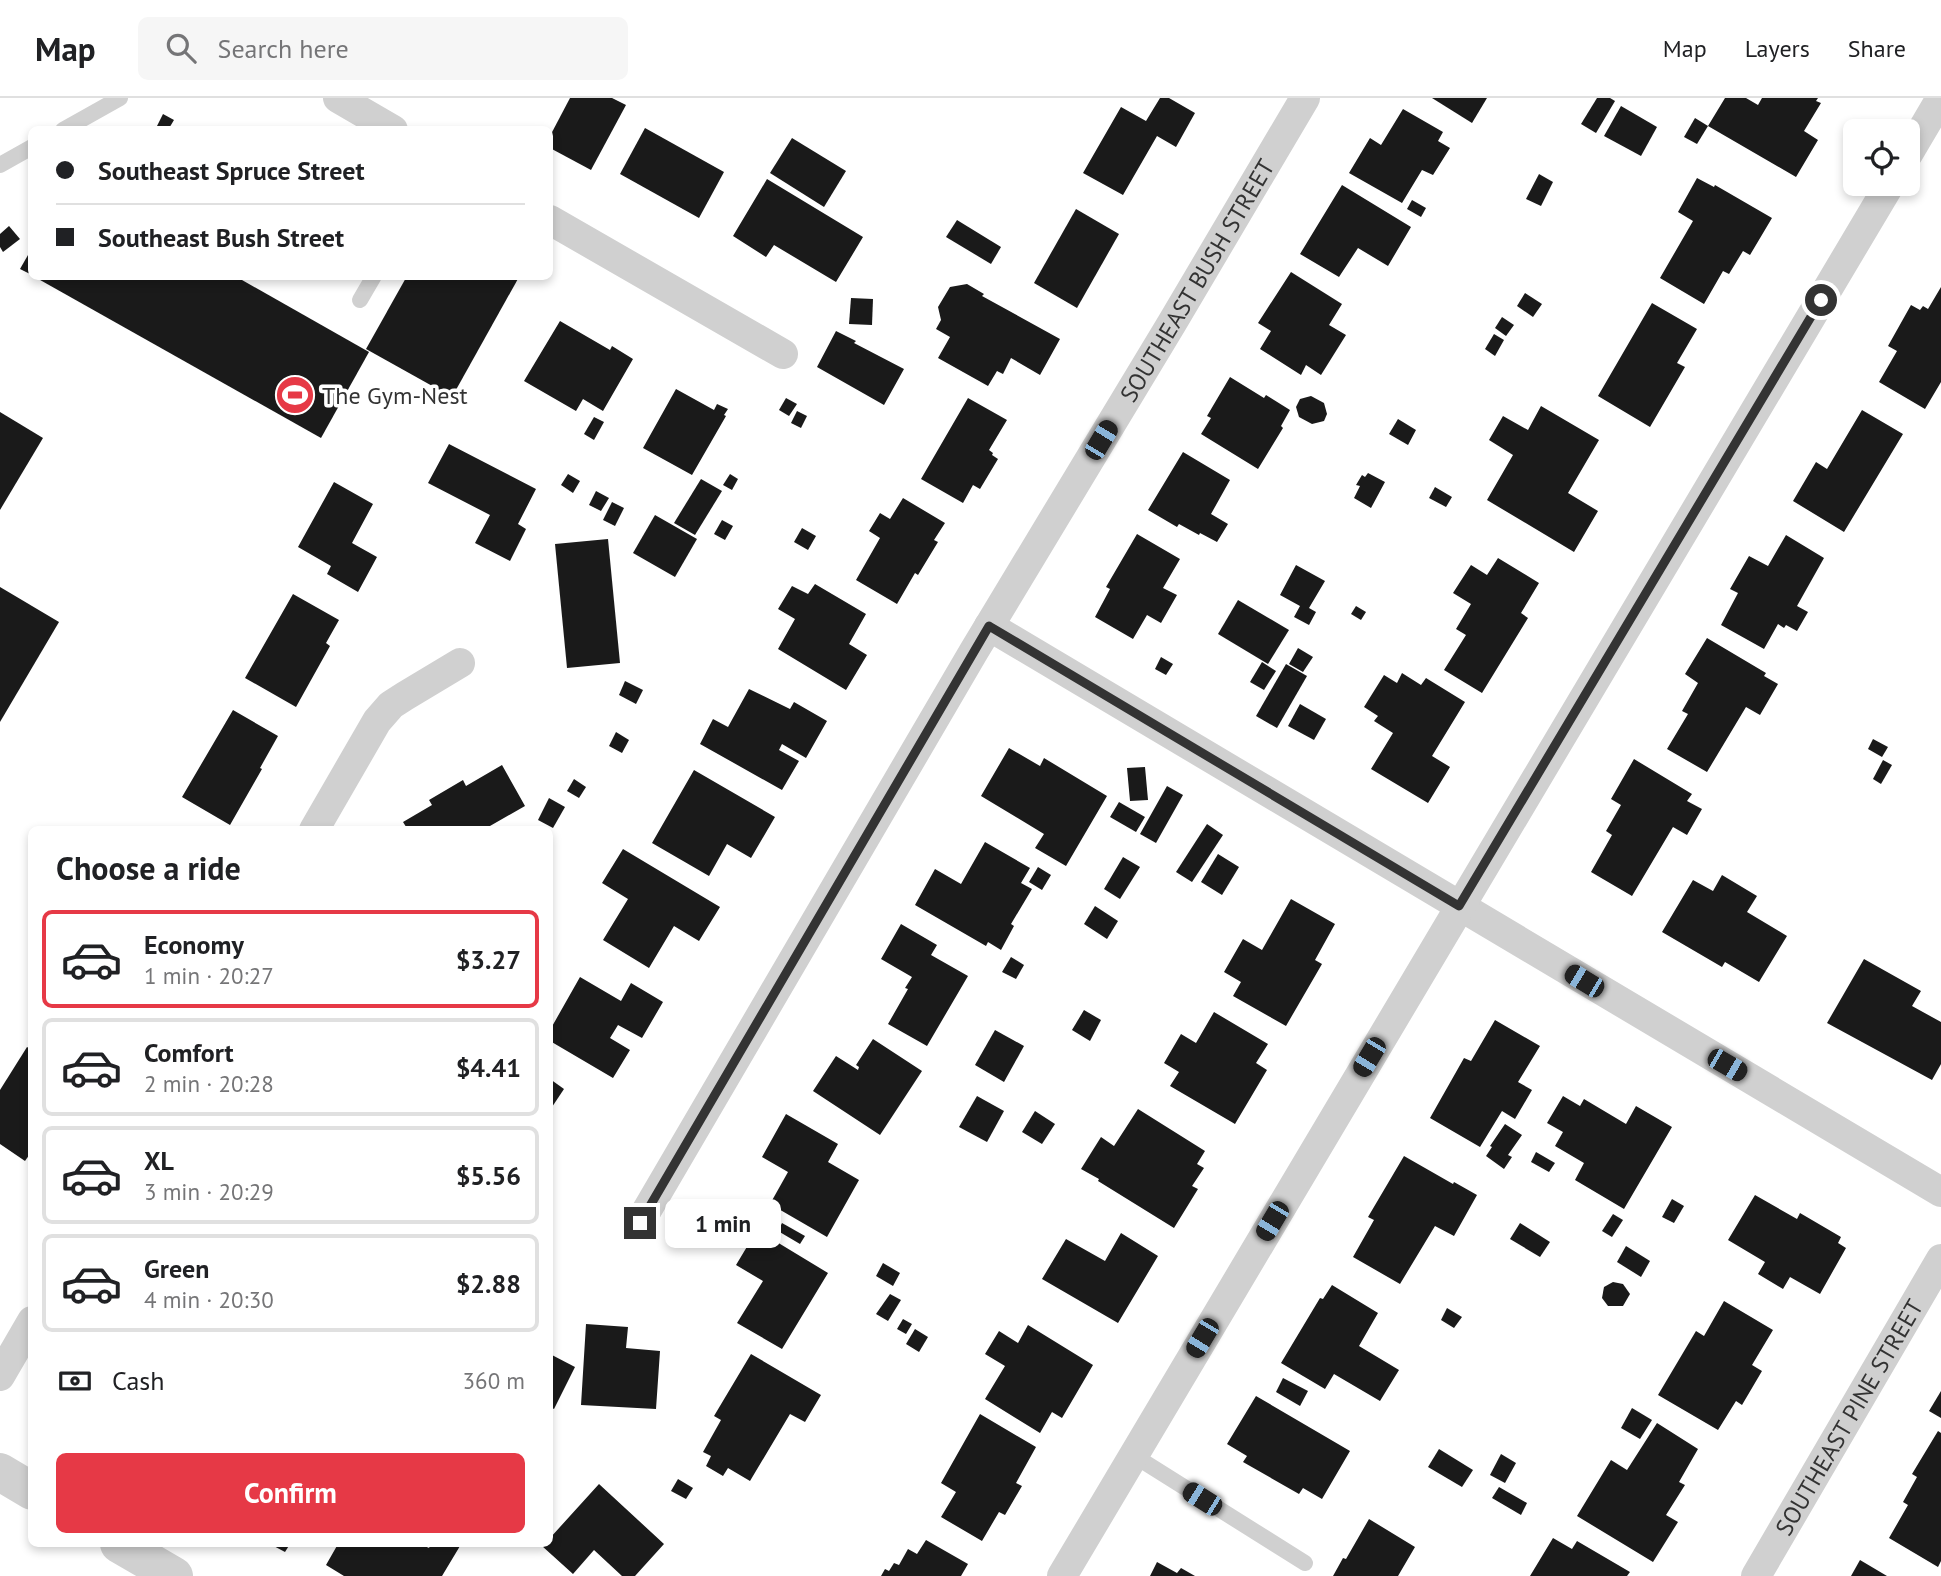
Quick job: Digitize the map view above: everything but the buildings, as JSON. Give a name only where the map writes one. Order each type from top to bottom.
[{"type":"street","points":[[338,98],[386,126]]},
{"type":"street","name":"SOUTHEAST BUSH STREET","points":[[640,1223],[989,626],[1305,98]]},
{"type":"street","points":[[1920,134],[1941,98]]},
{"type":"street","points":[[1062,1576],[1883,196]]},
{"type":"street","points":[[553,222],[783,354]]},
{"type":"street","points":[[989,626],[1941,1192]]},
{"type":"street","points":[[316,826],[377,721],[391,705],[460,663]]},
{"type":"street","name":"SOUTHEAST PINE STREET","points":[[1756,1576],[1941,1259]]},
{"type":"street","points":[[0,1376],[28,1328]]},
{"type":"street","points":[[0,1472],[28,1489]]},
{"type":"street","points":[[123,1547],[161,1573]]},
{"type":"lane","points":[[70,126],[120,98]]},
{"type":"lane","points":[[0,165],[28,150]]},
{"type":"lane","points":[[360,300],[372,280]]},
{"type":"lane","points":[[1133,1455],[1305,1563]]},
{"type":"place","name":"The Gym-Nest","points":[[295,395]]},
{"type":"route","points":[[640,1223],[989,626],[1459,906],[1821,300]]}]
